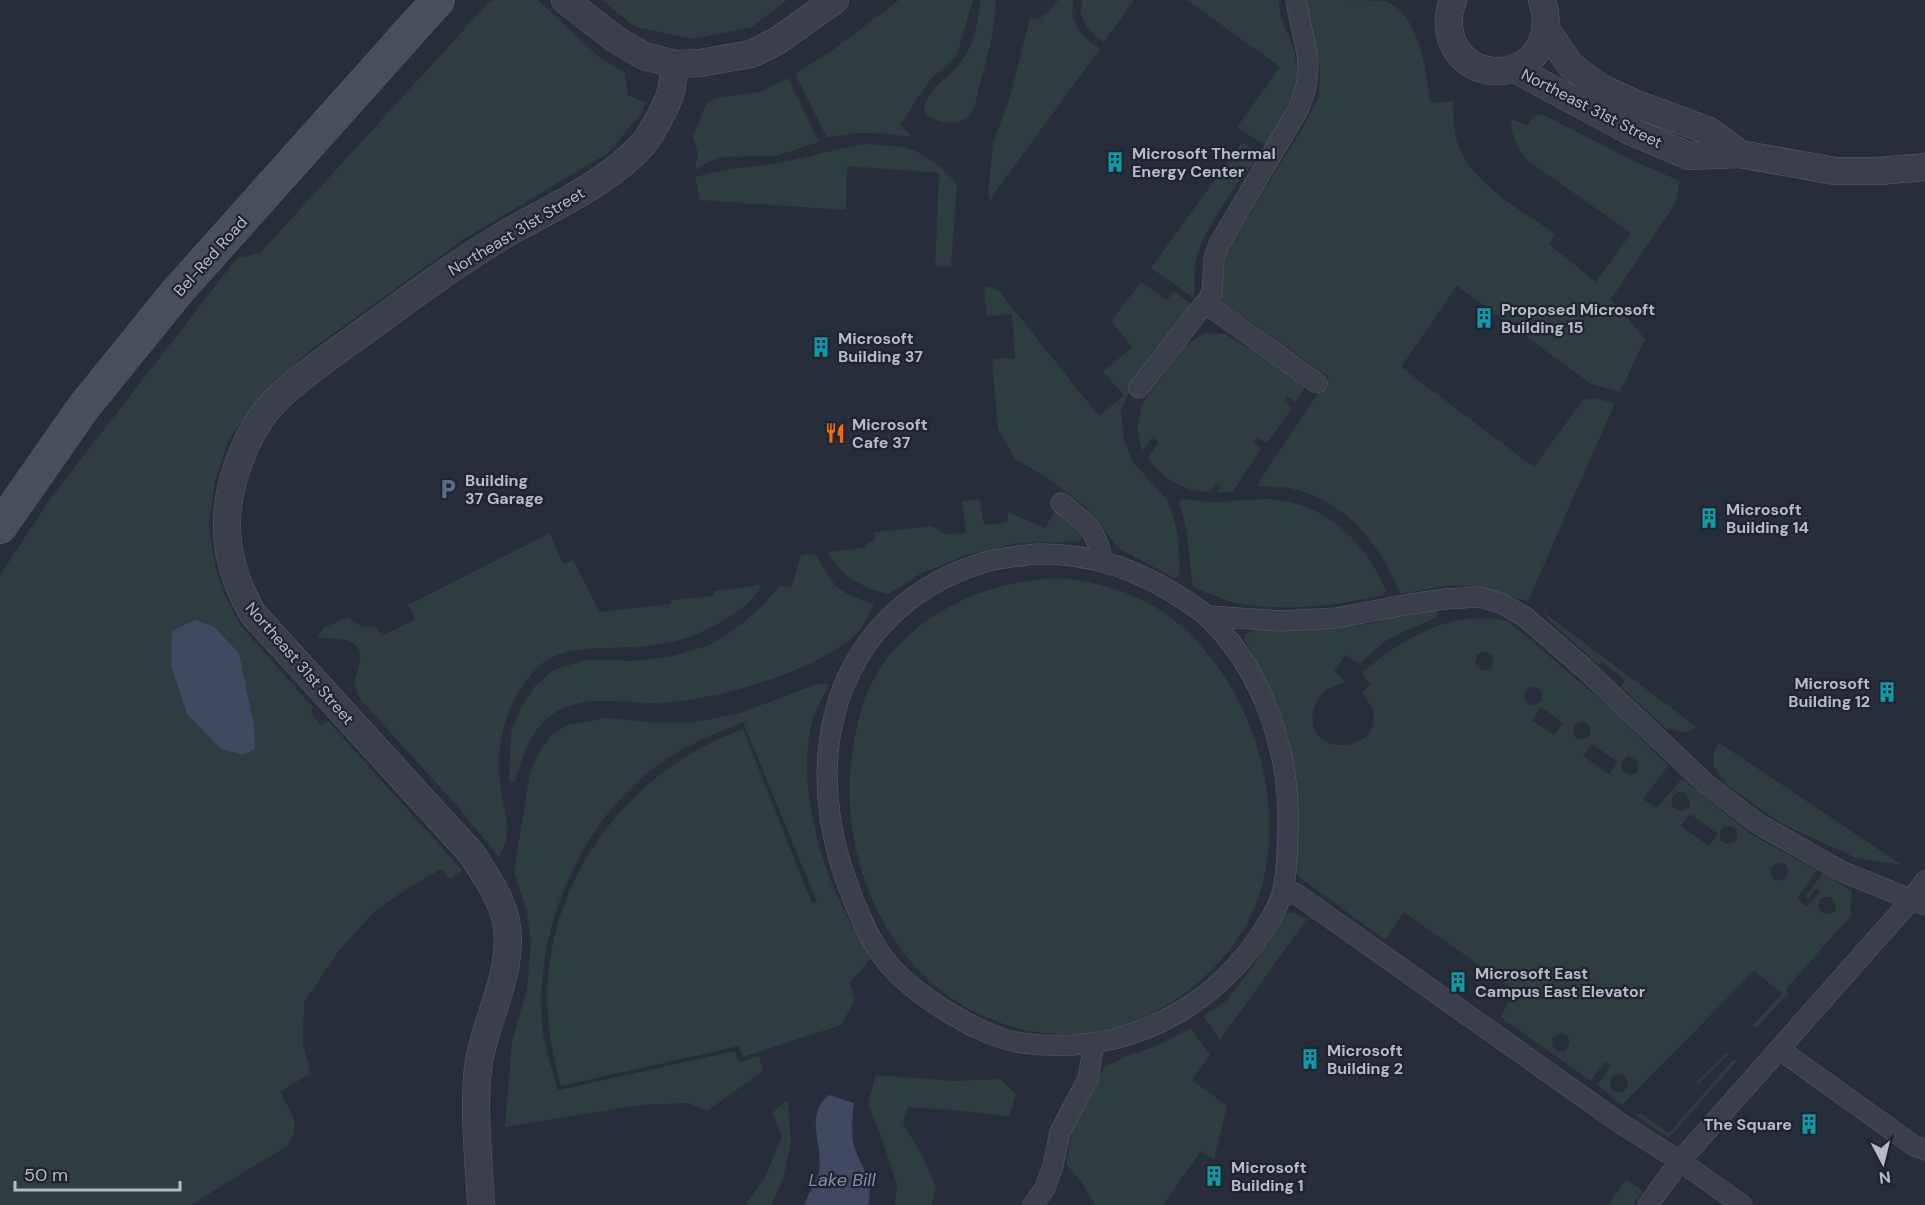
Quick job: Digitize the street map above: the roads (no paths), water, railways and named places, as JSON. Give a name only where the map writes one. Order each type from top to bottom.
[{"type":"main road","name":"Bel-Red Road","points":[[0,527],[83,408],[176,293],[438,0]]},
{"type":"street","points":[[565,0],[615,39],[644,56],[675,64],[700,63],[751,54],[777,41],[835,0]]},
{"type":"street","points":[[1140,388],[1212,293],[1213,267],[1219,244],[1304,96],[1308,81],[1309,58],[1296,0]]},
{"type":"street","points":[[1444,6],[1449,33],[1455,48],[1467,60],[1482,69],[1498,71],[1515,69],[1530,60],[1541,47],[1546,11]]},
{"type":"street","name":"Northeast 31st Street","points":[[1546,11],[1571,66],[1601,88],[1636,104],[1709,131],[1740,154]]},
{"type":"street","name":"Northeast 31st Street","points":[[481,1205],[477,1081],[483,1045],[506,964],[507,930],[504,916],[491,884],[471,853],[253,614],[237,582],[227,542],[228,498],[232,478],[246,443],[278,398],[316,367],[469,256],[603,180],[624,163],[646,141],[670,94],[675,64]]},
{"type":"street","name":"Northeast 31st Street","points":[[1515,69],[1628,130],[1689,156],[1740,154],[1835,171],[1879,171],[1925,167]]},
{"type":"street","points":[[1205,303],[1317,383]]},
{"type":"street","points":[[1061,503],[1089,527],[1101,549],[1101,560]]},
{"type":"street","points":[[1037,554],[1101,560],[1124,567],[1165,586],[1208,616],[1252,673],[1278,741],[1288,801],[1286,867],[1282,896],[1251,949],[1230,973],[1207,994],[1154,1026],[1124,1036],[1094,1042],[1056,1045],[1000,1038],[956,1016],[924,995],[890,966],[862,919],[845,879],[830,826],[827,779],[830,734],[845,681],[863,647],[879,627],[900,607],[929,586],[988,561],[1037,554]]},
{"type":"street","points":[[1208,616],[1281,621],[1336,618],[1445,599],[1480,597],[1503,604],[1525,617],[1584,668],[1706,784],[1757,823],[1843,872],[1919,902]]},
{"type":"street","points":[[1647,1205],[1680,1161],[1779,1049],[1919,902],[1925,881]]},
{"type":"street","points":[[1282,896],[1295,893],[1742,1205]]},
{"type":"street","points":[[1033,1205],[1045,1188],[1053,1166],[1060,1132],[1088,1079],[1094,1042]]},
{"type":"street","points":[[1779,1049],[1913,1145],[1925,1150]]},
{"type":"water","points":[[195,620],[213,626],[239,653],[254,726],[255,749],[243,755],[221,749],[187,714],[171,665],[172,631]]},
{"type":"water","name":"Lake Bill","points":[[829,1095],[854,1103],[853,1141],[870,1188],[868,1205],[804,1205],[818,1175],[820,1164],[816,1133],[817,1113]]},
{"type":"place","name":"Microsoft Thermal Energy Center","points":[[1115,162]]},
{"type":"place","name":"Proposed Microsoft Building 15","points":[[1484,318]]},
{"type":"place","name":"Microsoft Building 37","points":[[821,347]]},
{"type":"place","name":"Microsoft Cafe 37","points":[[835,433]]},
{"type":"place","name":"Building 37 Garage","points":[[448,489]]},
{"type":"place","name":"Microsoft Building 14","points":[[1709,518]]},
{"type":"place","name":"Microsoft Building 12","points":[[1887,692]]},
{"type":"place","name":"Microsoft East Campus East Elevator","points":[[1458,982]]},
{"type":"place","name":"Microsoft Building 2","points":[[1310,1059]]},
{"type":"place","name":"The Square","points":[[1809,1124]]},
{"type":"place","name":"Microsoft Building 1","points":[[1214,1176]]}]
